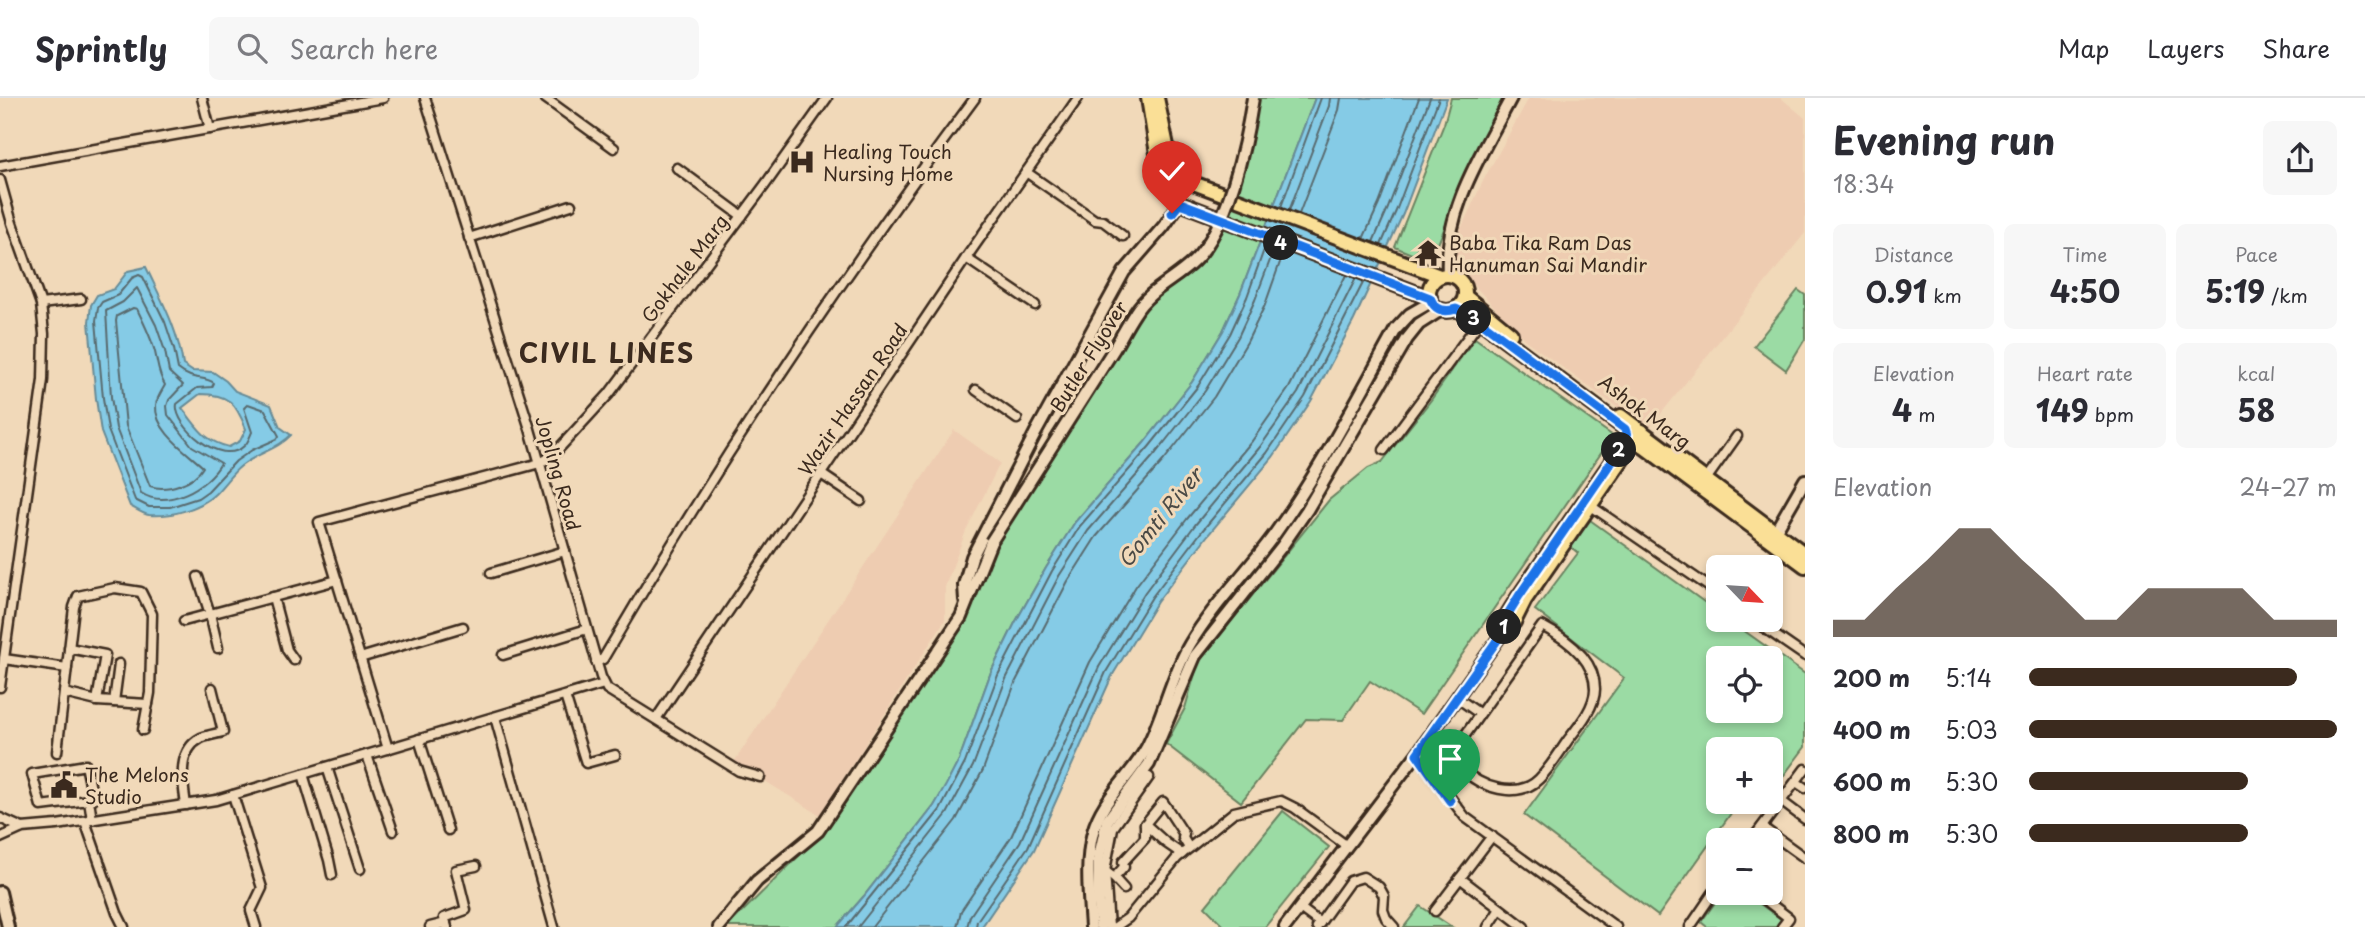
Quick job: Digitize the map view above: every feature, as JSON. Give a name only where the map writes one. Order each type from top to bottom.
[{"type":"main road","points":[[1148,98],[1160,173],[1164,186],[1180,203],[1430,301],[1449,311],[1462,303],[1465,296],[1462,282],[1456,276],[1425,270],[1203,188],[1177,174],[1171,165],[1157,98]]},
{"type":"main road","points":[[1160,173],[1171,165]]},
{"type":"main road","points":[[1430,301],[1430,287],[1444,275]]},
{"type":"main road","name":"Ashok Marg","points":[[1465,296],[1805,566]]},
{"type":"main road","name":"Ashok Marg","points":[[1456,309],[1480,321],[1623,427],[1626,432],[1625,442],[1506,617],[1503,632]]},
{"type":"main road","points":[[1503,632],[1514,621],[1525,600],[1639,436]]},
{"type":"main road","name":"Ashok Marg","points":[[1639,436],[1805,554]]},
{"type":"street","points":[[202,98],[209,129]]},
{"type":"street","points":[[0,166],[383,98]]},
{"type":"street","name":"Jopling Road","points":[[425,98],[540,463],[604,684]]},
{"type":"street","points":[[545,98],[614,149]]},
{"type":"street","name":"Gokhale Marg","points":[[337,580],[319,522],[540,463],[552,456],[609,394],[827,98]]},
{"type":"street","points":[[596,662],[603,659],[662,558],[786,365],[975,98]]},
{"type":"street","name":"Wazir Hassan Road","points":[[656,719],[966,258],[1078,98]]},
{"type":"street","name":"Butler Flyover","points":[[977,560],[991,542],[1136,311],[1153,290],[1195,260],[1211,238],[1234,183],[1253,98]]},
{"type":"street","points":[[1444,275],[1453,218],[1468,181],[1511,98]]},
{"type":"street","points":[[677,167],[742,216]]},
{"type":"street","points":[[1026,172],[1123,236]]},
{"type":"street","points":[[0,180],[12,223],[41,304],[44,334],[43,380],[0,687]]},
{"type":"street","points":[[719,927],[757,881],[818,831],[954,626],[965,603],[977,560],[1007,486],[1124,272],[1180,203]]},
{"type":"street","points":[[469,238],[571,205]]},
{"type":"street","points":[[966,258],[1035,305]]},
{"type":"street","points":[[41,304],[81,299]]},
{"type":"street","points":[[1091,927],[1089,859],[1093,833],[1101,810],[1147,748],[1187,648],[1295,504],[1329,450],[1396,329],[1410,314],[1430,301]]},
{"type":"street","points":[[1101,927],[1099,856],[1107,821],[1149,764],[1195,656],[1307,510],[1419,324],[1430,301]]},
{"type":"street","points":[[1384,450],[1480,321]]},
{"type":"street","points":[[976,390],[1017,419]]},
{"type":"street","points":[[1705,481],[1737,436]]},
{"type":"street","points":[[821,474],[861,500]]},
{"type":"street","points":[[1775,532],[1805,480]]},
{"type":"street","points":[[1591,506],[1706,585]]},
{"type":"street","points":[[491,573],[565,551]]},
{"type":"street","points":[[198,577],[218,648]]},
{"type":"street","points":[[184,621],[337,580],[388,749]]},
{"type":"street","points":[[57,752],[74,607],[78,596],[116,588],[141,592],[152,614],[150,693],[143,730]]},
{"type":"street","points":[[273,597],[287,650],[294,660]]},
{"type":"street","points":[[1542,626],[1558,634],[1578,651],[1590,669],[1595,689],[1586,717],[1538,781],[1523,788],[1507,791],[1489,787],[1463,769],[1455,754],[1456,748],[1480,713],[1542,626]]},
{"type":"street","points":[[360,658],[463,627]]},
{"type":"street","points":[[503,655],[587,629]]},
{"type":"street","points":[[1285,927],[1417,754],[1503,632]]},
{"type":"street","points":[[1770,632],[1805,656]]},
{"type":"street","points":[[69,648],[105,655],[97,701]]},
{"type":"street","points":[[4,659],[67,668]]},
{"type":"street","points":[[114,702],[119,664]]},
{"type":"street","points":[[0,838],[22,828],[186,805],[233,795],[604,684],[607,689],[739,771],[760,777]]},
{"type":"street","points":[[186,805],[181,768],[189,751],[199,739],[223,732],[212,688]]},
{"type":"street","points":[[64,693],[97,701],[148,704]]},
{"type":"street","points":[[565,696],[586,764],[615,755]]},
{"type":"street","points":[[1456,697],[1480,713]]},
{"type":"street","points":[[495,717],[554,927]]},
{"type":"street","points":[[419,740],[448,830]]},
{"type":"street","points":[[1417,754],[1465,817],[1612,926]]},
{"type":"street","points":[[367,755],[393,831]]},
{"type":"street","points":[[86,765],[93,799],[89,800],[41,806],[32,774],[86,765]]},
{"type":"street","points":[[327,767],[360,869]]},
{"type":"street","points":[[1783,798],[1805,769]]},
{"type":"street","points":[[303,775],[332,875]]},
{"type":"street","points":[[1109,927],[1105,872],[1113,828],[1149,777]]},
{"type":"street","points":[[1796,782],[1805,788]]},
{"type":"street","points":[[233,795],[262,888],[251,911],[256,927]]},
{"type":"street","points":[[89,800],[89,820],[117,913],[124,927]]},
{"type":"street","points":[[1115,927],[1128,918],[1186,851],[1234,812],[1281,801],[1296,808],[1348,846]]},
{"type":"street","points":[[1114,878],[1124,867],[1123,862],[1145,838],[1145,824],[1163,802],[1184,834],[1186,851]]},
{"type":"street","points":[[1783,802],[1805,819]]},
{"type":"street","points":[[1772,814],[1762,827],[1805,858]]},
{"type":"street","points":[[0,818],[22,828]]},
{"type":"street","points":[[1145,824],[1166,844],[1186,851]]},
{"type":"street","points":[[1435,911],[1492,836]]},
{"type":"street","points":[[429,927],[446,925],[444,918],[466,910],[457,870],[476,866]]},
{"type":"street","points":[[1105,872],[1124,889]]},
{"type":"street","points":[[1300,908],[1319,925],[1350,881],[1363,877],[1379,887],[1384,896],[1383,910],[1394,927]]},
{"type":"street","points":[[1460,878],[1524,927]]},
{"type":"street","points":[[0,892],[8,927]]},
{"type":"street","points":[[1694,925],[1707,905]]},
{"type":"street","points":[[1772,905],[1789,918],[1782,927]]},
{"type":"street","points":[[1488,927],[1500,909]]},
{"type":"shaded area","points":[[1529,98],[1781,98],[1805,118],[1805,233],[1648,430],[1525,340],[1458,268],[1454,244],[1483,181]]},
{"type":"shaded area","points":[[954,430],[1000,463],[966,531],[945,587],[945,620],[820,815],[734,762]]},
{"type":"green space","points":[[1253,98],[1315,98],[1240,294],[1223,331],[1192,382],[1144,443],[1075,522],[1046,568],[991,672],[959,760],[934,806],[837,927],[727,927],[821,834],[880,751],[967,612],[992,548],[1131,319],[1205,248],[1237,173]]},
{"type":"green space","points":[[1451,98],[1508,98],[1454,205],[1438,244],[1422,237],[1414,255],[1395,247],[1444,124]]},
{"type":"green space","points":[[1798,290],[1805,295],[1805,339],[1786,370],[1754,346]]},
{"type":"green space","points":[[1475,338],[1613,436],[1421,714],[1370,681],[1343,720],[1306,719],[1241,802],[1166,744],[1185,708],[1198,663],[1329,500],[1368,468],[1382,462]]},
{"type":"green space","points":[[1590,520],[1706,603],[1706,632],[1746,632],[1766,646],[1706,646],[1706,723],[1783,723],[1783,658],[1805,674],[1805,747],[1783,776],[1783,737],[1706,737],[1706,814],[1730,814],[1721,828],[1706,828],[1706,848],[1658,916],[1524,815],[1624,678],[1535,610],[1578,553],[1571,547]]},
{"type":"green space","points":[[1283,811],[1329,847],[1265,927],[1225,927],[1205,907]]},
{"type":"green space","points":[[1713,905],[1761,905],[1782,920],[1777,927],[1707,927],[1701,922]]},
{"type":"green space","points":[[1420,906],[1452,927],[1404,927]]},
{"type":"water","name":"Gomti River","points":[[1315,98],[1447,98],[1403,214],[1354,320],[1311,401],[1273,457],[1157,602],[1112,676],[1034,850],[983,925],[837,927],[934,806],[959,760],[991,672],[1015,623],[1075,522],[1144,443],[1192,382],[1223,331],[1240,294]]},
{"type":"water","points":[[146,267],[173,327],[183,365],[192,371],[213,372],[235,391],[271,405],[280,427],[291,435],[241,466],[209,499],[193,508],[175,513],[149,515],[130,506],[101,432],[89,322],[91,305],[97,295],[114,289],[128,271]],"holes":[[[200,394],[225,398],[235,406],[246,429],[240,441],[229,447],[206,437],[182,408]]]},
{"type":"place","name":"Healing Touch Nursing Home","points":[[802,162]]},
{"type":"place","name":"Baba Tika Ram Das Hanuman Sai Mandir","points":[[1428,253]]},
{"type":"place","name":"The Melons Studio","points":[[64,785]]},
{"type":"district","name":"CIVIL LINES","points":[[607,352]]},
{"type":"route","points":[[1172,213],[1180,203],[1430,298],[1441,310],[1456,309],[1480,321],[1625,429],[1625,442],[1519,596],[1506,617],[1503,632],[1417,754],[1450,801]]}]
